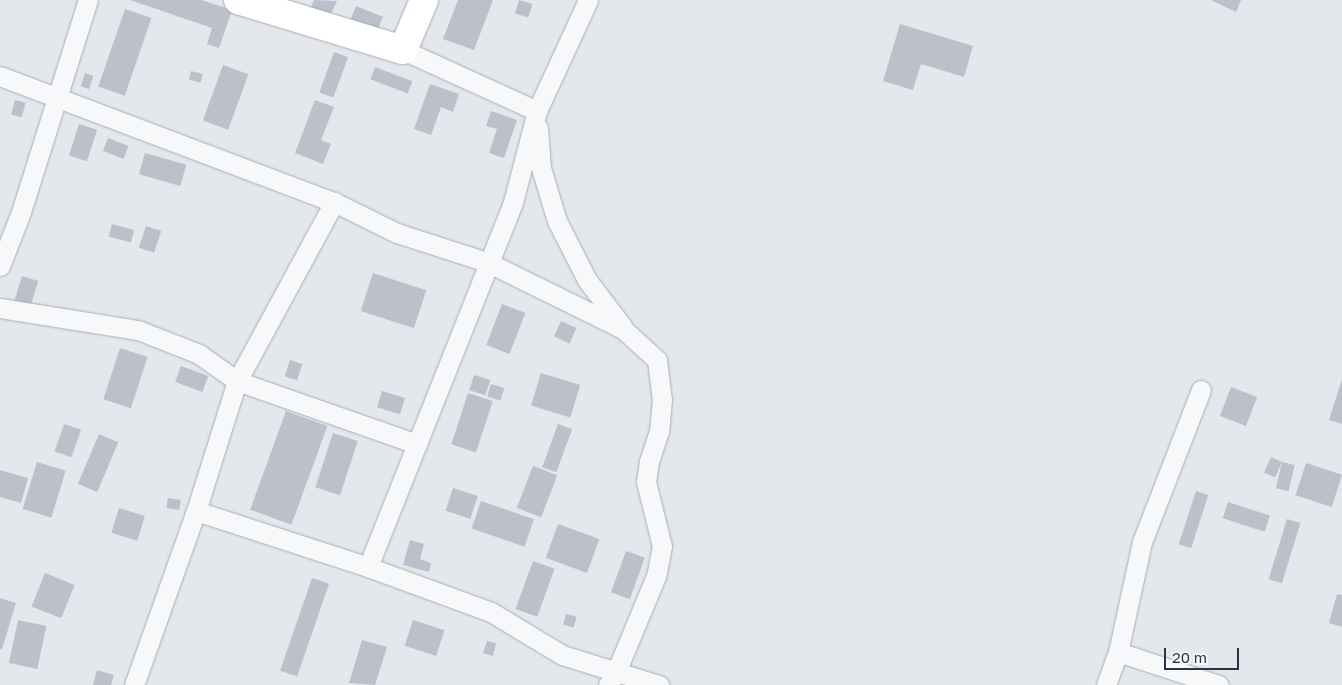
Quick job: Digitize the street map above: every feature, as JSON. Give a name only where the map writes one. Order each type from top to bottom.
[{"type":"street","points":[[0,266],[21,212],[88,0]]},
{"type":"street","points":[[238,0],[403,50],[537,111]]},
{"type":"street","points":[[403,50],[424,0]]},
{"type":"street","points":[[368,567],[487,262],[513,202],[537,111],[588,0]]},
{"type":"street","points":[[0,76],[334,202],[397,233],[487,262],[623,329]]},
{"type":"street","points":[[537,111],[541,168],[557,221],[587,280],[623,329],[657,360],[662,399],[659,431],[649,461],[646,482],[662,546],[656,576],[612,678]]},
{"type":"street","points":[[134,685],[196,511],[237,381],[334,202]]},
{"type":"street","points":[[0,308],[138,330],[199,354],[237,381],[417,444]]},
{"type":"street","points":[[1106,685],[1118,652],[1142,542],[1201,390]]},
{"type":"street","points":[[196,511],[368,567],[491,612],[562,655],[612,678],[659,685]]},
{"type":"street","points":[[1118,652],[1219,685]]},
{"type":"building","points":[[130,0],[201,0],[232,10],[219,48],[207,44],[212,28]]},
{"type":"building","points":[[314,0],[337,1],[328,20],[309,11]]},
{"type":"building","points":[[458,0],[493,0],[474,50],[443,39]]},
{"type":"building","points":[[519,0],[532,4],[528,17],[515,13]]},
{"type":"building","points":[[1211,0],[1241,0],[1236,12]]},
{"type":"building","points":[[356,6],[383,17],[375,37],[348,26]]},
{"type":"building","points":[[125,9],[151,18],[125,96],[98,87]]},
{"type":"building","points":[[900,24],[973,46],[964,77],[921,64],[913,90],[883,81]]},
{"type":"building","points":[[334,52],[348,57],[333,98],[319,92]]},
{"type":"building","points":[[223,65],[248,74],[228,130],[203,120]]},
{"type":"building","points":[[375,67],[412,81],[408,93],[370,79]]},
{"type":"building","points":[[191,71],[203,74],[200,83],[189,80]]},
{"type":"building","points":[[85,73],[94,76],[89,89],[81,86]]},
{"type":"building","points":[[430,84],[459,94],[453,112],[441,107],[431,135],[414,129]]},
{"type":"building","points":[[15,100],[26,103],[22,117],[11,114]]},
{"type":"building","points":[[315,100],[334,107],[321,140],[331,144],[323,164],[295,153]]},
{"type":"building","points":[[491,111],[517,120],[504,158],[489,153],[497,129],[486,126]]},
{"type":"building","points":[[79,124],[97,130],[87,161],[69,155]]},
{"type":"building","points":[[108,138],[129,146],[124,159],[103,151]]},
{"type":"building","points":[[145,153],[186,165],[180,186],[139,174]]},
{"type":"building","points":[[112,224],[134,230],[131,243],[109,237]]},
{"type":"building","points":[[146,226],[161,231],[154,253],[139,248]]},
{"type":"building","points":[[373,273],[426,290],[414,328],[361,311]]},
{"type":"building","points":[[22,276],[38,281],[30,308],[14,303]]},
{"type":"building","points":[[502,304],[525,313],[510,354],[486,345]]},
{"type":"building","points":[[561,321],[577,328],[570,343],[554,337]]},
{"type":"building","points":[[120,348],[148,357],[131,408],[103,399]]},
{"type":"building","points":[[290,360],[302,364],[297,380],[285,376]]},
{"type":"building","points":[[181,366],[208,376],[202,392],[175,382]]},
{"type":"building","points":[[541,373],[580,385],[570,418],[531,406]]},
{"type":"building","points":[[474,375],[490,380],[486,395],[469,390]]},
{"type":"building","points":[[1342,379],[1342,424],[1329,420]]},
{"type":"building","points":[[491,384],[504,388],[501,401],[487,396]]},
{"type":"building","points":[[1231,387],[1257,397],[1246,426],[1220,416]]},
{"type":"building","points":[[382,391],[405,398],[400,414],[377,407]]},
{"type":"building","points":[[468,393],[493,401],[476,452],[451,444]]},
{"type":"building","points":[[286,411],[327,426],[291,525],[250,510]]},
{"type":"building","points":[[64,424],[81,430],[72,457],[55,451]]},
{"type":"building","points":[[558,424],[572,429],[556,472],[542,467]]},
{"type":"building","points":[[333,433],[358,441],[340,495],[315,487]]},
{"type":"building","points":[[99,434],[118,442],[97,492],[78,484]]},
{"type":"building","points":[[1271,457],[1282,462],[1275,477],[1264,473]]},
{"type":"building","points":[[37,462],[66,471],[51,518],[23,509]]},
{"type":"building","points":[[1282,462],[1295,465],[1289,491],[1276,488]]},
{"type":"building","points":[[1306,463],[1342,475],[1332,507],[1295,495]]},
{"type":"building","points":[[533,466],[557,475],[541,517],[517,508]]},
{"type":"building","points":[[0,470],[28,478],[21,503],[0,497]]},
{"type":"building","points":[[453,488],[478,496],[470,519],[446,511]]},
{"type":"building","points":[[1196,491],[1208,495],[1191,548],[1179,544]]},
{"type":"building","points":[[168,498],[181,500],[179,510],[166,508]]},
{"type":"building","points":[[481,501],[534,519],[525,547],[472,528]]},
{"type":"building","points":[[1228,502],[1270,516],[1265,532],[1223,518]]},
{"type":"building","points":[[119,508],[145,516],[137,541],[111,533]]},
{"type":"building","points":[[1287,519],[1300,523],[1282,583],[1269,579]]},
{"type":"building","points":[[558,524],[599,539],[587,573],[546,558]]},
{"type":"building","points":[[410,540],[424,544],[420,559],[431,563],[429,572],[403,565]]},
{"type":"building","points":[[626,551],[645,558],[630,599],[611,592]]},
{"type":"building","points":[[533,561],[555,569],[537,617],[516,609]]},
{"type":"building","points":[[45,573],[75,585],[61,618],[32,606]]},
{"type":"building","points":[[312,578],[329,584],[297,677],[280,671]]},
{"type":"building","points":[[1337,594],[1342,595],[1342,627],[1329,623]]},
{"type":"building","points":[[0,598],[16,603],[2,649],[0,649]]},
{"type":"building","points":[[566,614],[577,617],[574,627],[563,625]]},
{"type":"building","points":[[18,620],[46,626],[37,669],[9,663]]},
{"type":"building","points":[[413,620],[444,630],[436,656],[405,646]]},
{"type":"building","points":[[362,640],[387,647],[375,685],[349,683]]},
{"type":"building","points":[[487,641],[496,643],[493,656],[483,653]]},
{"type":"building","points":[[97,670],[114,675],[111,685],[93,685]]}]
